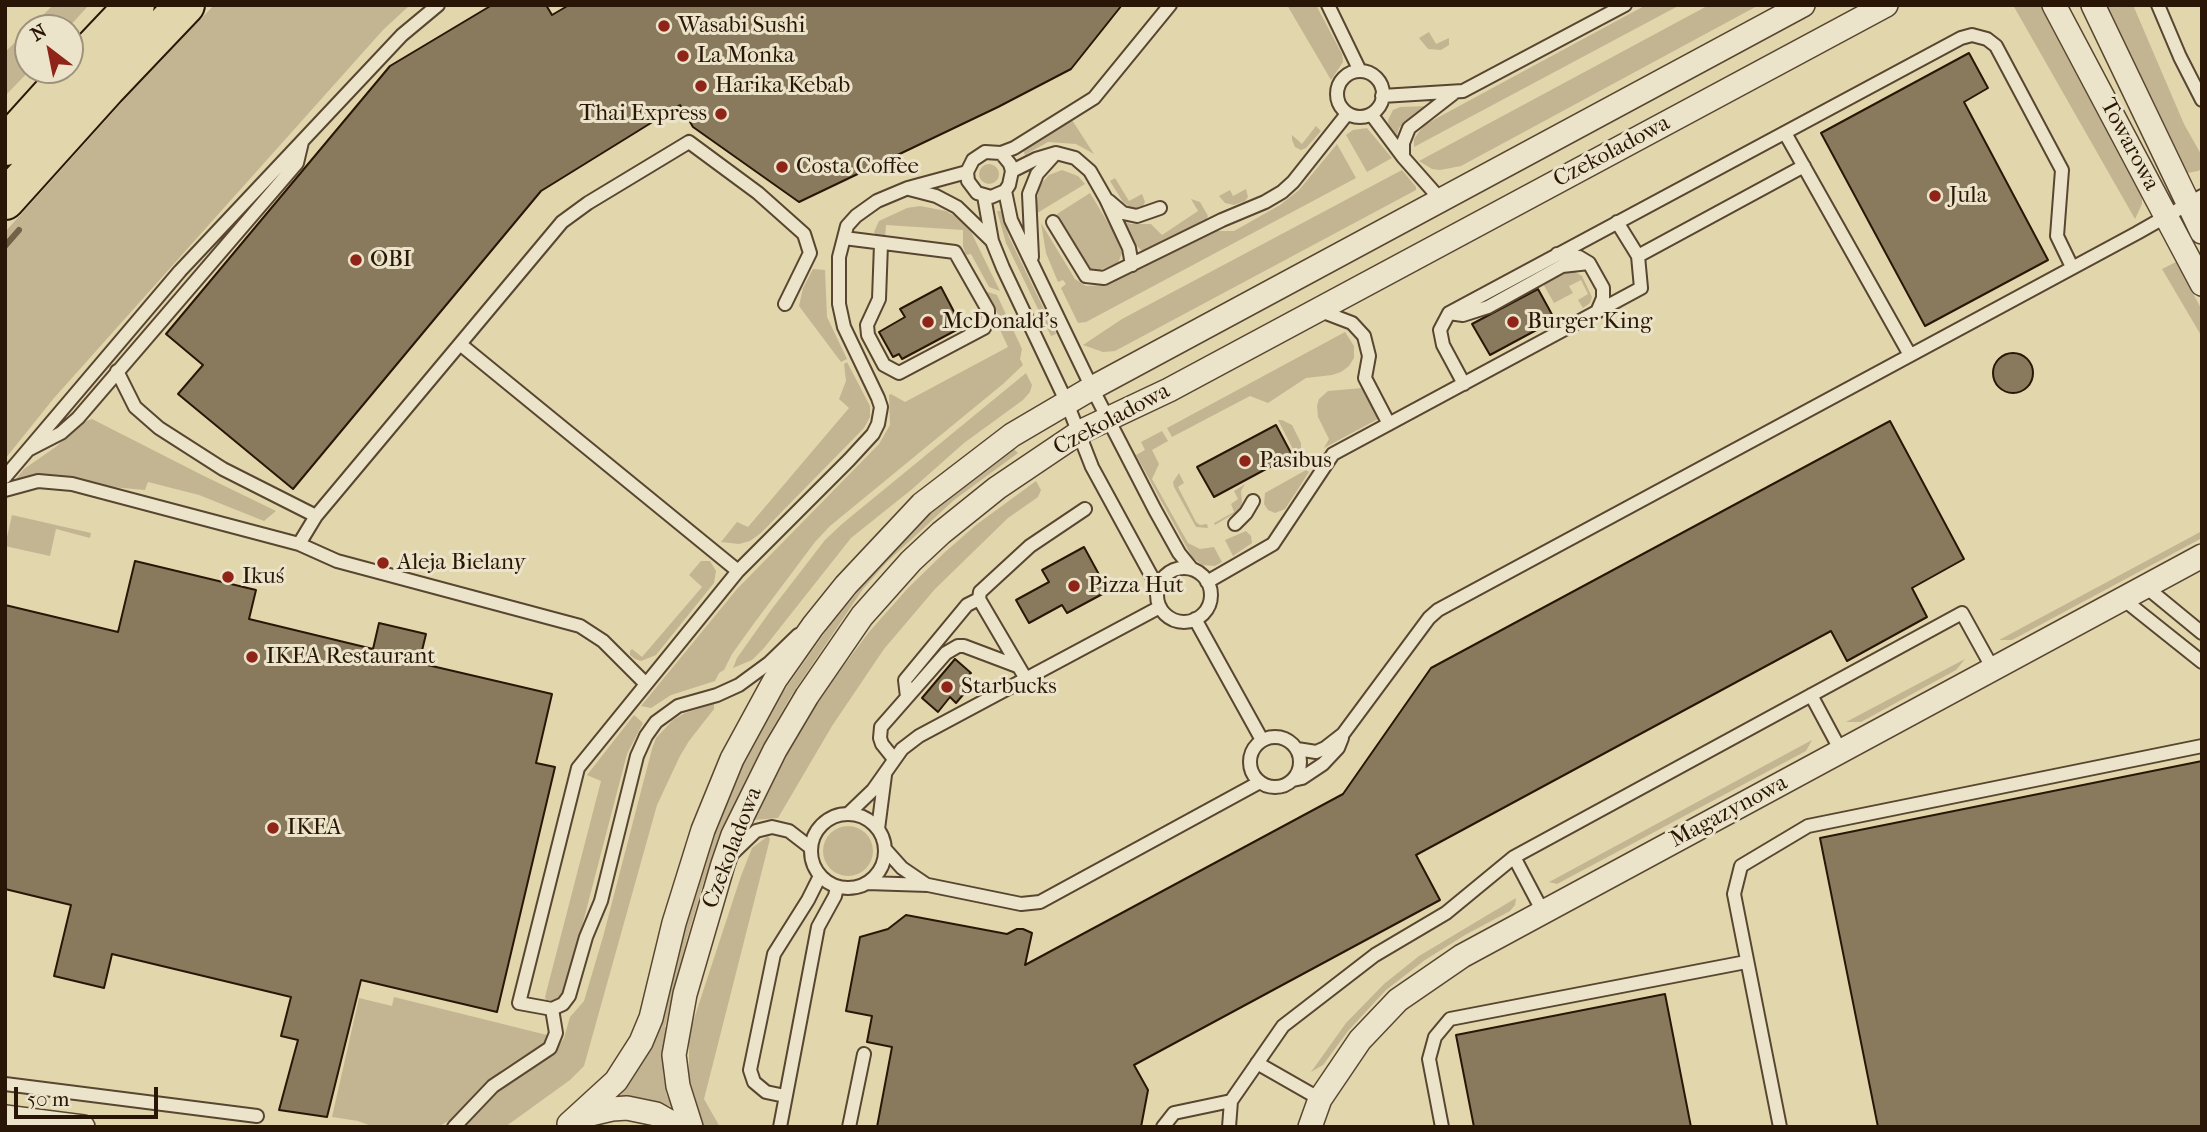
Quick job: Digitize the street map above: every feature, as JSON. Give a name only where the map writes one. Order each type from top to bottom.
[{"type":"highway","points":[[5,146],[135,5]]},
{"type":"highway","points":[[5,200],[185,5]]},
{"type":"street","name":"Czekoladowa","points":[[567,1125],[616,1081],[641,1042],[651,1018],[690,868],[732,759],[769,690],[813,626],[868,560],[922,504],[1012,435],[1092,388],[1803,5]]},
{"type":"street","name":"Czekoladowa","points":[[691,1127],[678,1086],[674,1055],[685,994],[733,835],[775,750],[807,695],[862,616],[911,561],[968,509],[1080,432],[1108,420],[1317,310],[1886,5]]},
{"type":"street","name":"Towarowa","points":[[2054,5],[2202,285]]},
{"type":"street","name":"Towarowa","points":[[2093,5],[2194,200],[2202,232]]},
{"type":"street","name":"Magazynowa","points":[[1310,1127],[1320,1099],[1360,1040],[1398,1000],[1462,956],[2202,556]]},
{"type":"street","points":[[567,1125],[597,1111],[627,1108],[656,1114],[679,1127]]},
{"type":"street","points":[[5,1117],[83,1127]]},
{"type":"lane","points":[[5,477],[180,271],[402,35],[438,5]]},
{"type":"lane","points":[[1001,153],[1012,171],[1010,185],[1005,191],[991,197],[984,196],[972,187],[967,172],[973,160],[985,152],[1001,153],[1094,98],[1170,5]]},
{"type":"lane","points":[[1328,5],[1360,71]]},
{"type":"lane","points":[[1382,96],[1454,93],[1471,88],[1625,5]]},
{"type":"lane","points":[[2158,5],[2202,100]]},
{"type":"lane","points":[[1464,384],[1443,345],[1440,330],[1449,313],[1961,38],[1972,35],[1987,39],[1996,46],[2062,170],[2057,236],[2072,267]]},
{"type":"lane","points":[[1360,71],[1367,72],[1379,81],[1382,96],[1378,108],[1359,117],[1347,114],[1339,105],[1337,90],[1345,77],[1360,71]]},
{"type":"lane","points":[[1403,157],[1403,143],[1409,128],[1454,93]]},
{"type":"lane","points":[[1053,222],[1086,276],[1104,278],[1282,192],[1347,114]]},
{"type":"lane","points":[[1370,114],[1441,200]]},
{"type":"lane","points":[[1785,133],[1910,355]]},
{"type":"lane","points":[[26,451],[61,433],[78,418],[297,163],[302,141]]},
{"type":"lane","points":[[299,544],[316,516],[562,222],[588,203],[689,142],[758,193],[804,234],[810,253],[785,304]]},
{"type":"lane","points":[[1012,171],[1056,153],[1075,158],[1090,171],[1107,199],[1129,248],[1132,265]]},
{"type":"lane","points":[[1032,264],[1029,194],[1037,174],[1056,153]]},
{"type":"lane","points":[[1638,256],[1804,166]]},
{"type":"lane","points":[[813,626],[792,638],[769,663],[744,682],[717,695],[678,706],[656,722],[637,756],[601,901],[586,937],[569,996],[563,1004],[552,1009],[519,1003],[578,768],[738,571],[849,460],[873,434],[878,424],[878,398],[844,327],[839,304],[839,257],[848,226],[856,216],[877,201],[908,188],[967,172]]},
{"type":"lane","points":[[908,188],[957,207],[992,241]]},
{"type":"lane","points":[[1005,191],[1011,220],[1092,388],[1173,542],[1192,569]]},
{"type":"lane","points":[[984,196],[992,241],[1003,268],[1080,432],[1092,467],[1158,588],[1160,607],[1166,615],[1177,621],[1195,619],[1205,611],[1210,600],[1207,582],[1192,569],[1171,571],[1158,588]]},
{"type":"lane","points":[[1107,199],[1123,213],[1137,216],[1160,208]]},
{"type":"lane","points":[[1343,734],[1338,748],[1324,764],[1287,784],[1275,787],[1260,782],[1252,772],[1250,758],[1255,746],[1270,736],[1283,737],[1297,749],[1316,752],[1343,734],[1429,618],[1438,610],[2194,200]]},
{"type":"lane","points":[[1207,582],[1273,544],[1333,454],[1641,288],[1638,256],[1617,222]]},
{"type":"lane","points":[[844,238],[955,252],[988,310],[988,320],[984,328],[899,373],[884,365],[868,335],[867,325],[879,299],[881,244]]},
{"type":"lane","points":[[1557,254],[1579,257],[1589,263],[1603,288],[1603,298],[1597,312]]},
{"type":"lane","points":[[1449,313],[1463,315],[1488,307],[1563,266],[1589,263]]},
{"type":"lane","points":[[1317,310],[1352,323],[1364,336],[1368,356],[1365,378],[1389,425]]},
{"type":"lane","points":[[460,344],[738,571]]},
{"type":"lane","points":[[117,371],[135,407],[159,428],[223,469],[316,516]]},
{"type":"lane","points":[[5,490],[38,481],[72,484],[299,544],[337,561],[573,623],[603,641],[646,684]]},
{"type":"lane","points":[[1235,524],[1253,501]]},
{"type":"lane","points":[[907,697],[905,680],[967,605],[978,599],[980,592],[1030,546],[1085,509]]},
{"type":"lane","points":[[2146,587],[2202,633]]},
{"type":"lane","points":[[978,599],[1026,679]]},
{"type":"lane","points":[[2123,599],[2202,662]]},
{"type":"lane","points":[[848,814],[885,775],[894,758],[919,736],[1160,607]]},
{"type":"lane","points":[[1229,1127],[1231,1101],[1283,1026],[1375,955],[1446,913],[1514,857],[1962,613],[1993,669]]},
{"type":"lane","points":[[1195,619],[1262,740]]},
{"type":"lane","points":[[894,758],[882,744],[879,733],[881,727],[946,653],[958,646],[971,647],[1018,666]]},
{"type":"lane","points":[[1811,695],[1840,751]]},
{"type":"lane","points":[[1780,1127],[1734,894],[1741,866],[1808,826],[2202,747]]},
{"type":"lane","points":[[1293,780],[1300,765],[1297,749]]},
{"type":"lane","points":[[885,775],[878,829],[885,849],[902,868],[928,885]]},
{"type":"lane","points":[[878,829],[865,818],[848,814],[837,816],[819,828],[811,848],[811,858],[820,876],[837,887],[847,888],[867,883],[928,885],[1021,904],[1040,902],[1260,782]]},
{"type":"lane","points":[[723,864],[748,836],[763,828],[785,830],[811,848]]},
{"type":"lane","points":[[867,883],[883,865],[885,849]]},
{"type":"lane","points":[[1514,857],[1543,912]]},
{"type":"lane","points":[[785,1096],[766,1092],[754,1082],[750,1070],[774,954],[820,876]]},
{"type":"lane","points":[[780,1127],[818,927],[837,887]]},
{"type":"lane","points":[[1442,1127],[1429,1059],[1435,1037],[1450,1019],[1746,962]]},
{"type":"lane","points":[[454,1127],[493,1086],[550,1048],[556,1033],[552,1009]]},
{"type":"lane","points":[[849,1127],[864,1054]]},
{"type":"lane","points":[[1257,1063],[1320,1099]]},
{"type":"lane","points":[[5,1084],[257,1116]]},
{"type":"lane","points":[[1163,1127],[1174,1113],[1231,1101]]},
{"type":"shaded area","points":[[53,5],[89,5],[81,14],[44,14]]},
{"type":"shaded area","points":[[214,5],[410,5],[383,30],[54,398],[5,459],[5,232]]},
{"type":"shaded area","points":[[1287,5],[1316,5],[1342,54],[1343,62],[1331,80]]},
{"type":"shaded area","points":[[1646,5],[1680,5],[1414,147],[1414,139],[1424,125]]},
{"type":"shaded area","points":[[1709,5],[1759,5],[1461,166],[1440,170],[1432,169],[1419,161]]},
{"type":"shaded area","points":[[2013,5],[2043,5],[2142,193],[2142,204],[2135,219]]},
{"type":"shaded area","points":[[2103,5],[2133,5],[2184,124],[2202,156],[2202,169],[2187,173],[2180,170]]},
{"type":"shaded area","points":[[1429,32],[1436,44],[1449,38],[1449,45],[1441,50],[1428,49],[1419,38]]},
{"type":"shaded area","points":[[14,43],[14,84],[17,84],[5,96],[5,52]]},
{"type":"shaded area","points":[[1429,106],[1406,121],[1399,128],[1396,138],[1389,129],[1388,120],[1393,110],[1400,107]]},
{"type":"shaded area","points":[[1072,120],[1094,154],[1076,144],[1048,142],[1025,155],[1023,150]]},
{"type":"shaded area","points":[[1316,126],[1321,131],[1306,148],[1301,150],[1295,147],[1292,135],[1302,144]]},
{"type":"shaded area","points":[[1367,128],[1392,158],[1367,172],[1346,135],[1353,130]]},
{"type":"shaded area","points":[[1337,144],[1356,178],[1086,322],[1078,323],[1061,288],[1066,284],[1063,280],[1058,282],[1046,253],[1041,223],[1075,279],[1086,286],[1104,285],[1216,231],[1234,231],[1280,205],[1299,190]]},
{"type":"shaded area","points":[[985,164],[993,164],[999,174],[993,184],[985,184],[979,178],[979,170]]},
{"type":"shaded area","points":[[1062,170],[1078,176],[1085,184],[1034,215],[1040,185],[1049,175]]},
{"type":"shaded area","points":[[1402,170],[1416,190],[1115,351],[1103,352],[1083,345],[1122,319]]},
{"type":"shaded area","points":[[1115,178],[1129,201],[1142,194],[1145,202],[1143,206],[1133,209],[1123,202],[1110,181]]},
{"type":"shaded area","points":[[1246,189],[1248,197],[1245,201],[1234,205],[1225,203],[1219,196],[1230,190],[1233,196]]},
{"type":"shaded area","points":[[1090,193],[1113,231],[1122,253],[1118,263],[1097,271],[1090,269],[1057,214]]},
{"type":"shaded area","points":[[1191,199],[1200,202],[1208,216],[1205,223],[1142,251],[1137,246],[1123,221],[1131,224],[1151,224],[1162,235],[1198,211]]},
{"type":"shaded area","points":[[920,206],[946,211],[960,219],[971,232],[1000,291],[989,287],[971,254],[966,255],[963,230],[886,225],[885,239],[877,237],[874,232],[879,221],[907,208]]},
{"type":"shaded area","points":[[997,211],[1001,211],[1009,237],[1056,334],[1051,336],[1006,243]]},
{"type":"shaded area","points":[[2176,262],[2202,310],[2202,337],[2162,269]]},
{"type":"shaded area","points":[[813,269],[825,270],[827,317],[847,359],[841,362],[799,306],[803,288]]},
{"type":"shaded area","points":[[1572,270],[1582,276],[1592,297],[1590,303],[1583,308],[1578,300],[1588,294],[1581,280],[1569,286],[1573,293],[1554,303],[1542,282],[1563,271]]},
{"type":"shaded area","points":[[985,291],[997,295],[1022,349],[1020,359],[1023,365],[830,526],[755,622],[715,681],[671,695],[651,708],[641,706],[737,589],[879,444],[890,425],[889,395],[905,402],[1008,347],[1001,332],[999,316]]},
{"type":"shaded area","points":[[1345,332],[1354,346],[1354,358],[1341,372],[1306,378],[1268,403],[1250,396],[1172,437],[1167,428]]},
{"type":"shaded area","points":[[847,362],[870,406],[870,417],[864,428],[761,533],[750,541],[739,544],[721,542],[737,522],[748,527],[849,408],[839,399],[846,381],[844,364]]},
{"type":"shaded area","points":[[1026,373],[1032,385],[1023,400],[964,443],[851,538],[764,648],[752,660],[733,668],[737,658],[771,610],[825,540]]},
{"type":"shaded area","points":[[1362,388],[1378,419],[1324,448],[1329,439],[1318,417],[1319,399],[1328,391]]},
{"type":"shaded area","points":[[92,419],[276,511],[264,521],[199,495],[148,482],[145,490],[100,486],[49,475],[15,480],[24,469],[57,446],[81,423]]},
{"type":"shaded area","points":[[1278,420],[1292,425],[1301,443],[1301,450],[1295,453]]},
{"type":"shaded area","points":[[1162,431],[1168,441],[1152,450],[1159,464],[1152,479],[1188,543],[1200,549],[1214,547],[1222,562],[1215,566],[1202,565],[1192,557],[1136,455],[1145,450],[1141,442]]},
{"type":"shaded area","points":[[1014,449],[1018,453],[954,500],[887,562],[863,589],[791,696],[768,736],[725,826],[703,884],[686,942],[665,1027],[663,1072],[666,1093],[672,1107],[646,1099],[620,1096],[658,1033],[685,924],[717,820],[764,719],[831,624],[892,551],[927,516]]},
{"type":"shaded area","points":[[1306,470],[1309,472],[1285,509],[1275,513],[1268,510],[1264,504],[1265,493]]},
{"type":"shaded area","points":[[1179,473],[1184,483],[1178,487],[1196,522],[1200,525],[1207,524],[1208,528],[1196,527],[1174,487],[1173,482]]},
{"type":"shaded area","points":[[1036,481],[1041,490],[1038,497],[1008,518],[935,589],[884,649],[832,726],[778,818],[754,820],[790,746],[827,688],[869,632],[944,553],[976,525]]},
{"type":"shaded area","points":[[1245,484],[1241,491],[1240,510],[1215,525],[1214,523],[1234,512],[1231,504],[1238,499],[1234,491]]},
{"type":"shaded area","points":[[12,515],[91,533],[90,538],[56,529],[50,556],[5,546]]},
{"type":"shaded area","points":[[1246,531],[1251,536],[1252,543],[1233,556],[1225,540]]},
{"type":"shaded area","points":[[2202,531],[2202,538],[2012,640],[1999,640]]},
{"type":"shaded area","points":[[701,561],[710,561],[716,571],[714,583],[656,655],[641,661],[635,659],[630,655],[630,651],[632,649],[642,657],[702,587],[689,575]]},
{"type":"shaded area","points":[[1965,659],[1956,670],[1861,722],[1846,722]]},
{"type":"shaded area","points":[[714,704],[714,709],[680,756],[657,805],[584,1066],[570,1080],[505,1127],[465,1127],[488,1099],[508,1082],[556,1051],[564,1038],[570,1017],[584,1001],[656,738],[673,720],[685,713]]},
{"type":"shaded area","points":[[634,715],[643,723],[627,754],[564,995],[559,1000],[546,1000],[601,781],[587,775]]},
{"type":"shaded area","points":[[1812,740],[1806,751],[1557,884],[1549,882]]},
{"type":"shaded area","points":[[848,826],[866,833],[873,851],[866,869],[848,876],[830,869],[823,851],[830,833]]},
{"type":"shaded area","points":[[768,836],[770,839],[704,1099],[720,1127],[704,1127],[689,1077],[689,1034],[752,848]]},
{"type":"shaded area","points":[[1516,898],[1510,911],[1425,960],[1386,990],[1348,1031],[1323,1065],[1311,1072],[1346,1023],[1384,984],[1419,956]]},
{"type":"shaded area","points":[[394,997],[547,1035],[545,1042],[503,1069],[452,1119],[438,1127],[374,1127],[358,1121],[332,1117],[359,998],[392,1006]]},
{"type":"building","name":"OBI","points":[[492,5],[546,5],[552,15],[569,5],[1122,5],[1071,69],[799,202],[693,127],[680,105],[541,191],[293,489],[178,394],[203,365],[166,334],[390,66]]},
{"type":"building","name":"Jula","points":[[1969,53],[1988,88],[1964,102],[2048,260],[1925,326],[1821,133]]},
{"type":"building","name":"McDonald's","points":[[941,287],[962,327],[902,359],[899,354],[893,357],[879,332],[905,317],[900,309]]},
{"type":"building","name":"Burger King","points":[[1538,289],[1555,320],[1490,355],[1472,324]]},
{"type":"building","points":[[2013,353],[2027,359],[2033,373],[2027,387],[2013,393],[1999,387],[1993,373],[1999,359]]},
{"type":"building","points":[[1890,421],[1964,559],[1912,588],[1927,617],[1847,661],[1831,631],[1416,855],[1440,900],[1134,1065],[1148,1090],[1141,1127],[877,1127],[892,1047],[867,1042],[872,1016],[846,1011],[860,937],[888,929],[906,915],[1007,934],[1023,929],[1032,933],[1025,965],[1343,794],[1431,668]]},
{"type":"building","name":"Pasibus","points":[[1276,425],[1292,455],[1214,497],[1197,467]]},
{"type":"building","name":"Pizza Hut","points":[[1084,547],[1108,591],[1067,613],[1062,605],[1029,623],[1016,600],[1049,582],[1042,570]]},
{"type":"building","name":"IKEA","points":[[135,561],[256,590],[249,619],[373,649],[379,623],[426,634],[419,663],[552,694],[536,763],[555,767],[497,1012],[361,980],[327,1117],[279,1110],[298,1040],[281,1036],[291,997],[112,954],[104,988],[54,976],[71,905],[5,889],[5,605],[118,632]]},
{"type":"building","points":[[955,659],[971,673],[968,676],[974,682],[956,703],[950,697],[938,712],[922,698]]},
{"type":"building","points":[[2202,761],[2202,1127],[1878,1127],[1820,838]]},
{"type":"building","points":[[1665,994],[1691,1127],[1474,1127],[1456,1035]]},
{"type":"waterway","points":[[5,246],[19,230]]},
{"type":"place","name":"Wasabi Sushi","points":[[664,26]]},
{"type":"place","name":"La Monka","points":[[683,56]]},
{"type":"place","name":"Harika Kebab","points":[[701,86]]},
{"type":"place","name":"Thai Express","points":[[721,114]]},
{"type":"place","name":"Costa Coffee","points":[[782,167]]},
{"type":"place","name":"Jula","points":[[1935,196]]},
{"type":"place","name":"OBI","points":[[356,260]]},
{"type":"place","name":"McDonald's","points":[[928,322]]},
{"type":"place","name":"Burger King","points":[[1513,322]]},
{"type":"place","name":"Pasibus","points":[[1245,461]]},
{"type":"place","name":"Aleja Bielany","points":[[383,563]]},
{"type":"place","name":"Ikuś","points":[[228,577]]},
{"type":"place","name":"Pizza Hut","points":[[1074,586]]},
{"type":"place","name":"IKEA Restaurant","points":[[252,657]]},
{"type":"place","name":"Starbucks","points":[[947,687]]},
{"type":"place","name":"IKEA","points":[[273,828]]}]
